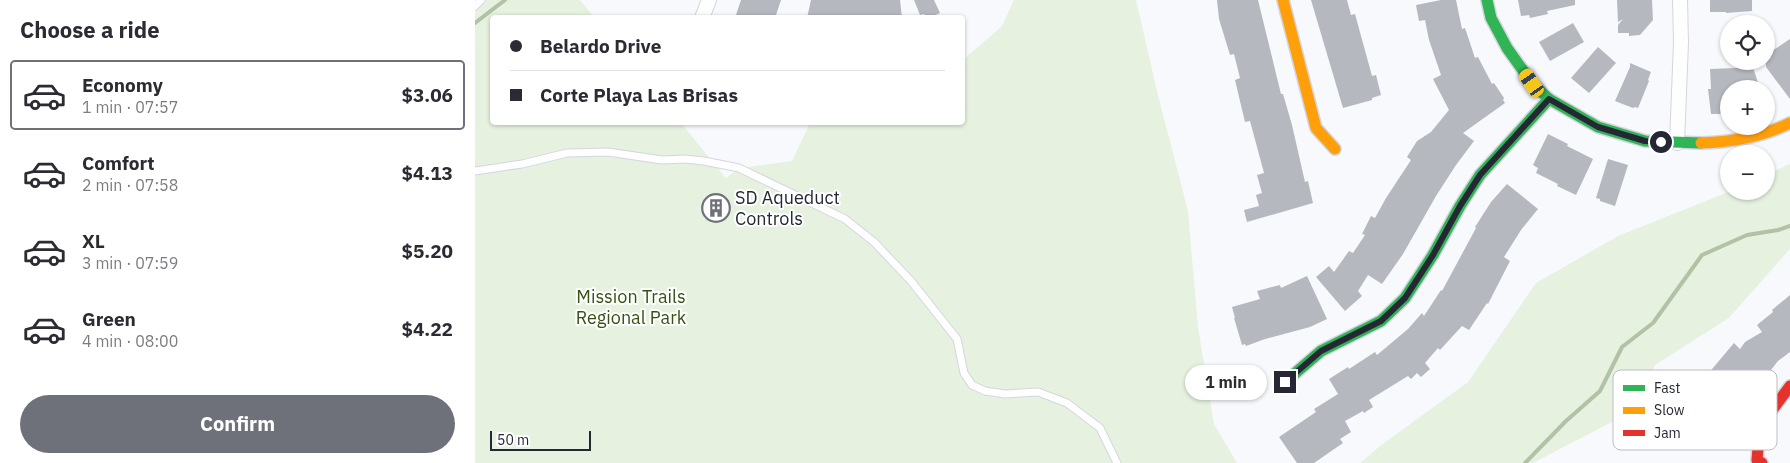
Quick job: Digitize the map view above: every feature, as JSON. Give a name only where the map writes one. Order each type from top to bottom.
[{"type":"street","points":[[703,15],[709,0]]},
{"type":"street","points":[[1283,0],[1316,128],[1335,149]]},
{"type":"street","points":[[1487,0],[1491,18],[1507,48],[1532,83],[1549,99],[1598,127],[1645,141],[1677,143],[1726,142],[1749,138],[1779,129],[1790,123]]},
{"type":"street","points":[[1677,143],[1681,42],[1680,0]]},
{"type":"street","points":[[1285,382],[1321,351],[1381,321],[1405,298],[1433,255],[1460,206],[1480,175],[1549,99]]},
{"type":"street","points":[[1777,404],[1790,386]]},
{"type":"lane","points":[[475,6],[481,0]]},
{"type":"lane","points":[[475,171],[522,164],[567,153],[608,152],[662,160],[685,159],[704,161],[739,168],[845,219],[874,242],[911,281],[957,339],[964,373],[971,385],[985,391],[1005,394],[1038,392],[1067,403],[1100,428],[1117,463]]},
{"type":"green space","name":"Mission Trails Regional Park","points":[[475,0],[580,0],[592,15],[490,15],[490,125],[683,125],[726,178],[739,168],[792,161],[809,125],[965,125],[965,58],[1002,26],[1014,0],[1136,0],[1188,211],[1198,327],[1214,424],[1237,463],[475,463]]},
{"type":"green space","points":[[1790,164],[1790,249],[1729,318],[1655,365],[1653,370],[1613,370],[1613,422],[1533,463],[1360,463],[1380,446],[1468,382],[1536,283],[1618,236],[1720,195],[1720,200],[1775,200],[1775,171]]},
{"type":"building","points":[[741,0],[781,0],[776,15],[736,15]]},
{"type":"building","points":[[811,0],[900,0],[902,15],[808,15]]},
{"type":"building","points":[[914,0],[934,0],[940,13],[936,15],[920,15]]},
{"type":"building","points":[[1217,0],[1258,0],[1281,94],[1283,94],[1305,182],[1308,181],[1313,203],[1247,222],[1244,210],[1259,206],[1256,195],[1262,193],[1257,175],[1264,173],[1250,121],[1245,122],[1235,80],[1240,78],[1234,54],[1230,55],[1219,19]]},
{"type":"building","points":[[1311,0],[1347,0],[1351,15],[1355,14],[1372,76],[1376,75],[1381,95],[1372,98],[1372,100],[1343,108]]},
{"type":"building","points":[[1441,0],[1456,0],[1462,29],[1465,28],[1475,58],[1478,57],[1492,84],[1494,83],[1504,98],[1505,103],[1463,133],[1474,141],[1436,196],[1403,254],[1382,284],[1368,275],[1358,291],[1362,296],[1345,311],[1316,277],[1329,266],[1334,272],[1349,251],[1353,253],[1365,235],[1362,234],[1371,216],[1375,218],[1411,160],[1407,157],[1417,141],[1431,132],[1449,110],[1433,79],[1441,75],[1429,40],[1425,20],[1419,21],[1416,5]]},
{"type":"building","points":[[1518,0],[1575,0],[1575,5],[1547,11],[1548,14],[1530,18],[1529,15],[1521,16]]},
{"type":"building","points":[[1617,0],[1652,0],[1653,20],[1640,35],[1629,36],[1629,33],[1618,33],[1618,25],[1623,19],[1618,22]]},
{"type":"building","points":[[1710,0],[1752,0],[1752,11],[1710,12]]},
{"type":"building","points":[[1573,23],[1584,42],[1550,61],[1539,42]]},
{"type":"building","points":[[1790,39],[1790,99],[1768,70],[1775,70],[1775,49]]},
{"type":"building","points":[[1598,47],[1616,63],[1589,93],[1571,78]]},
{"type":"building","points":[[1630,63],[1651,72],[1638,108],[1615,101]]},
{"type":"building","points":[[1710,69],[1754,70],[1757,80],[1720,80],[1720,114],[1711,114],[1708,89],[1711,89]]},
{"type":"building","points":[[1548,134],[1593,159],[1576,195],[1536,173],[1538,168],[1533,165]]},
{"type":"building","points":[[1608,159],[1628,165],[1615,206],[1596,198]]},
{"type":"building","points":[[1507,184],[1538,209],[1521,230],[1504,257],[1510,261],[1488,304],[1469,330],[1462,326],[1440,350],[1438,348],[1425,363],[1430,369],[1421,377],[1417,373],[1411,379],[1408,376],[1369,400],[1373,407],[1345,421],[1351,432],[1340,439],[1343,443],[1314,463],[1297,463],[1279,437],[1316,412],[1314,409],[1338,394],[1329,379],[1375,352],[1377,355],[1408,329],[1422,313],[1424,316],[1442,291],[1475,227],[1491,202]]},
{"type":"building","points":[[1307,276],[1327,319],[1310,327],[1246,346],[1245,344],[1242,345],[1232,307],[1260,299],[1257,291],[1280,285],[1281,288]]},
{"type":"building","points":[[1790,295],[1790,352],[1778,361],[1771,370],[1711,370],[1734,343],[1740,349],[1745,342],[1762,332],[1757,325],[1773,312],[1772,310]]},
{"type":"waterway","points":[[475,23],[505,0]]},
{"type":"waterway","points":[[1525,463],[1566,421],[1600,391],[1622,347],[1653,323],[1702,255],[1747,235],[1790,226]]},
{"type":"traffic: fast","points":[[1487,0],[1491,18],[1507,48],[1532,83],[1549,99],[1598,127],[1645,141],[1701,143]]},
{"type":"traffic: fast","points":[[1285,382],[1321,351],[1381,321],[1405,298],[1433,255],[1460,206],[1480,175],[1549,99]]},
{"type":"traffic: slow","points":[[1283,0],[1316,128],[1335,149]]},
{"type":"traffic: slow","points":[[1701,143],[1747,138],[1769,132],[1790,123]]},
{"type":"traffic: jam","points":[[1777,404],[1790,386]]},
{"type":"traffic: jam","points":[[1758,450],[1757,460],[1762,463]]},
{"type":"place","name":"SD Aqueduct Controls","points":[[716,208]]},
{"type":"route","points":[[1285,382],[1321,351],[1381,321],[1405,298],[1433,255],[1460,206],[1480,175],[1549,99],[1598,127],[1645,141],[1661,142]]}]
